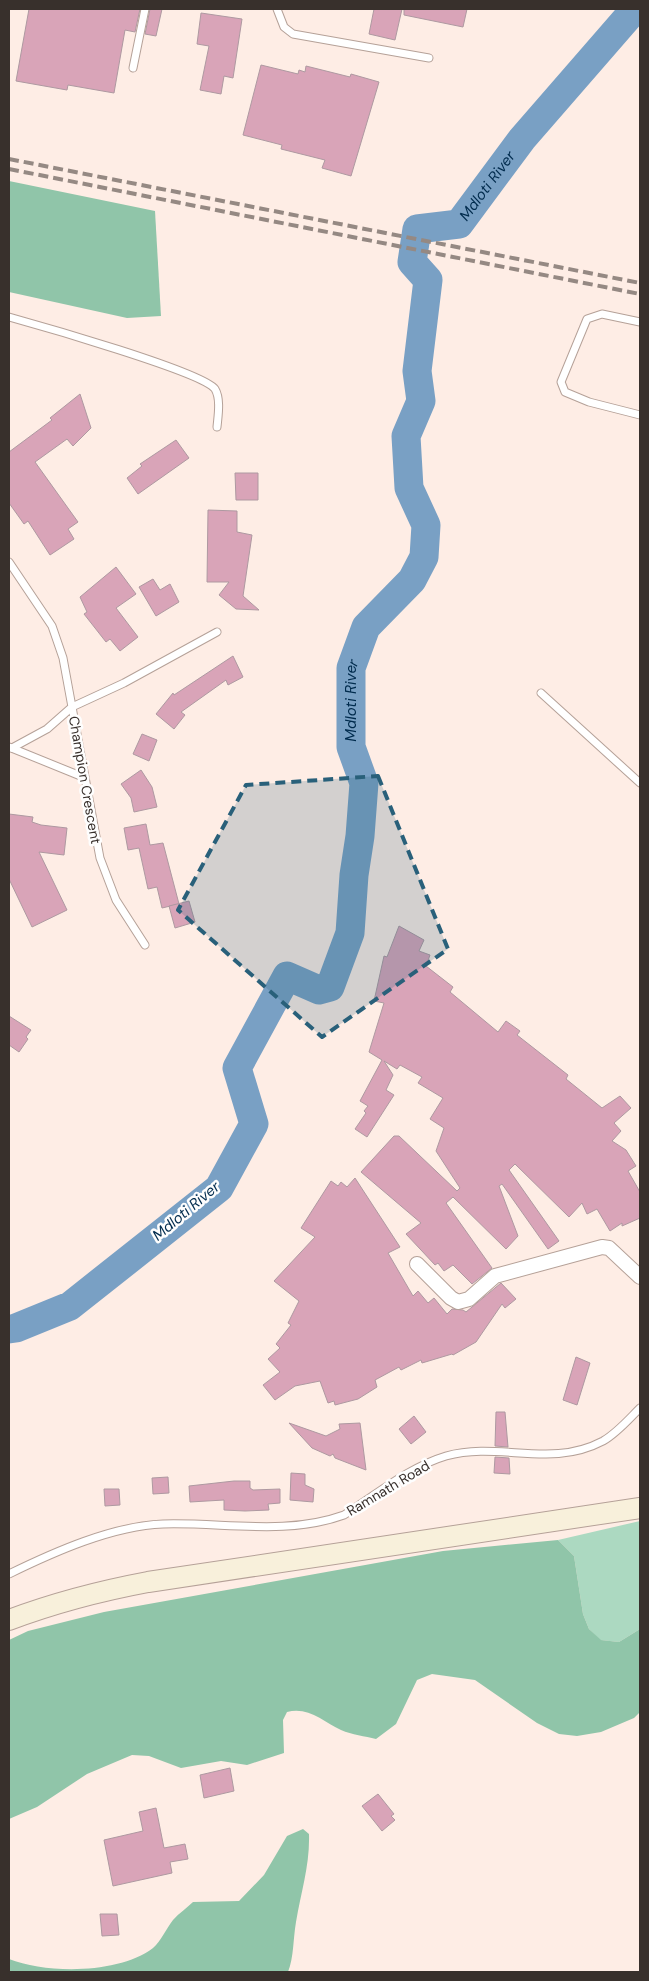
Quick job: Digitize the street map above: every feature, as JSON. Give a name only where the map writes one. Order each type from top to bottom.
[{"type":"street","points":[[417,1264],[451,1298],[458,1302],[469,1299],[495,1276],[602,1247],[609,1248],[640,1277]]},
{"type":"street","points":[[9,1620],[48,1606],[97,1592],[148,1582],[640,1508]]},
{"type":"lane","points":[[133,68],[145,9]]},
{"type":"lane","points":[[277,9],[281,22],[293,34],[429,58]]},
{"type":"lane","points":[[640,322],[602,314],[587,319],[561,382],[564,392],[604,406],[640,415]]},
{"type":"lane","points":[[9,316],[146,359],[210,384],[218,398],[217,427]]},
{"type":"lane","points":[[9,562],[52,626],[63,658],[72,707],[47,730],[10,748]]},
{"type":"lane","name":"Champion Crescent","points":[[145,944],[116,900],[106,878],[83,777],[72,707],[124,683],[217,632]]},
{"type":"lane","points":[[541,693],[640,783]]},
{"type":"lane","points":[[10,748],[83,777]]},
{"type":"lane","name":"Ramnath Road","points":[[9,1574],[84,1542],[126,1530],[162,1524],[304,1525],[330,1520],[344,1515],[422,1466],[445,1456],[491,1450],[544,1456],[576,1452],[604,1440],[616,1432],[640,1408]]},
{"type":"highlighted area","points":[[378,776],[448,949],[322,1037],[178,910],[246,785]]},
{"type":"green space","points":[[9,181],[155,211],[161,316],[127,318],[9,292]]},
{"type":"green space","points":[[640,1521],[640,1629],[619,1642],[600,1640],[589,1629],[583,1614],[574,1556],[558,1540]]},
{"type":"green space","points":[[558,1540],[574,1556],[583,1614],[589,1629],[601,1640],[619,1642],[640,1629],[640,1712],[634,1718],[601,1732],[577,1736],[559,1734],[537,1723],[475,1680],[432,1674],[417,1680],[396,1724],[376,1739],[345,1732],[309,1713],[302,1711],[287,1712],[283,1720],[284,1753],[247,1765],[221,1761],[181,1768],[149,1756],[132,1755],[87,1774],[37,1807],[9,1819],[9,1640],[28,1631],[104,1612],[443,1551]]},
{"type":"green space","points":[[303,1829],[309,1834],[308,1857],[288,1972],[9,1972],[9,1959],[43,1967],[82,1969],[122,1963],[139,1957],[156,1945],[173,1920],[193,1902],[239,1901],[264,1875],[287,1836]]},
{"type":"building","points":[[29,9],[140,9],[135,32],[125,30],[114,93],[68,85],[67,90],[16,81]]},
{"type":"building","points":[[150,9],[162,9],[156,36],[145,34]]},
{"type":"building","points":[[374,9],[402,9],[395,40],[369,34]]},
{"type":"building","points":[[404,9],[467,9],[463,27],[404,15]]},
{"type":"building","points":[[201,13],[242,19],[233,78],[224,76],[221,94],[200,90],[209,46],[197,44]]},
{"type":"building","points":[[261,65],[298,74],[299,70],[305,72],[306,66],[350,77],[351,74],[379,82],[351,176],[322,168],[325,160],[281,149],[282,145],[243,135]]},
{"type":"building","points":[[80,394],[91,428],[73,446],[67,439],[35,462],[78,522],[68,529],[74,539],[50,555],[28,521],[24,524],[9,503],[9,452],[52,420],[50,418]]},
{"type":"building","points":[[176,440],[189,458],[138,494],[127,478],[142,466],[140,464]]},
{"type":"building","points":[[235,473],[258,473],[258,500],[236,500]]},
{"type":"building","points":[[208,510],[237,511],[237,532],[252,535],[243,596],[259,610],[236,609],[219,595],[229,582],[207,582]]},
{"type":"building","points":[[116,567],[136,594],[116,608],[138,637],[120,651],[110,639],[106,642],[84,614],[87,612],[80,597]]},
{"type":"building","points":[[153,579],[160,590],[170,584],[179,602],[156,616],[139,587]]},
{"type":"building","points":[[233,656],[243,677],[228,685],[226,680],[181,712],[185,715],[174,729],[156,714],[173,693],[174,695]]},
{"type":"building","points":[[142,734],[157,740],[149,761],[133,754]]},
{"type":"building","points":[[141,770],[152,787],[157,807],[134,812],[131,798],[121,784]]},
{"type":"building","points":[[9,814],[33,817],[32,822],[41,825],[67,828],[64,855],[39,852],[67,910],[32,927],[9,879]]},
{"type":"building","points":[[146,824],[150,845],[163,843],[179,904],[162,908],[157,887],[148,889],[139,848],[128,850],[124,828]]},
{"type":"building","points":[[189,901],[195,922],[175,928],[169,906]]},
{"type":"building","points":[[399,926],[424,940],[419,951],[430,955],[426,966],[453,987],[450,992],[498,1032],[506,1021],[520,1031],[517,1035],[568,1075],[566,1079],[602,1108],[620,1096],[631,1108],[614,1123],[621,1131],[612,1141],[626,1150],[636,1166],[628,1171],[640,1192],[640,1218],[622,1226],[622,1223],[610,1231],[597,1209],[587,1214],[582,1203],[569,1217],[515,1164],[509,1170],[559,1241],[548,1249],[502,1184],[499,1186],[518,1236],[506,1249],[453,1197],[446,1203],[492,1268],[472,1284],[453,1265],[444,1271],[438,1263],[435,1265],[406,1234],[421,1223],[361,1172],[394,1136],[399,1136],[457,1191],[460,1188],[436,1151],[444,1128],[430,1119],[443,1098],[418,1083],[422,1077],[400,1065],[397,1069],[384,1061],[393,1075],[386,1090],[394,1095],[367,1137],[355,1129],[366,1113],[364,1111],[368,1106],[360,1101],[382,1060],[369,1052],[384,1003],[374,1001],[384,956],[387,957]]},
{"type":"building","points":[[9,1016],[31,1030],[26,1037],[28,1039],[19,1052],[9,1045]]},
{"type":"building","points":[[355,1178],[400,1247],[388,1253],[413,1296],[418,1291],[428,1303],[434,1298],[447,1314],[452,1309],[466,1312],[501,1283],[516,1299],[505,1308],[502,1304],[476,1342],[453,1355],[422,1363],[421,1360],[401,1370],[399,1367],[375,1380],[377,1387],[358,1399],[335,1405],[334,1401],[328,1403],[320,1381],[295,1386],[275,1400],[263,1385],[280,1372],[268,1359],[280,1348],[276,1344],[291,1325],[288,1323],[299,1301],[274,1281],[315,1237],[301,1228],[331,1181],[338,1186],[341,1182],[347,1187]]},
{"type":"building","points":[[576,1357],[590,1363],[577,1405],[563,1400]]},
{"type":"building","points":[[496,1412],[505,1412],[508,1447],[495,1446]]},
{"type":"building","points":[[414,1416],[426,1432],[411,1444],[399,1429]]},
{"type":"building","points":[[289,1423],[326,1436],[340,1429],[339,1424],[360,1423],[366,1470],[335,1458],[333,1454],[330,1456],[312,1448]]},
{"type":"building","points":[[495,1457],[509,1458],[510,1474],[494,1473]]},
{"type":"building","points":[[291,1473],[305,1474],[305,1485],[314,1489],[313,1502],[290,1500]]},
{"type":"building","points":[[168,1477],[169,1493],[153,1494],[152,1478]]},
{"type":"building","points":[[250,1481],[250,1488],[253,1490],[280,1489],[280,1503],[268,1504],[269,1510],[245,1511],[224,1510],[224,1500],[190,1502],[189,1486]]},
{"type":"building","points":[[104,1489],[119,1489],[120,1505],[105,1506]]},
{"type":"building","points":[[230,1768],[234,1791],[204,1798],[200,1775]]},
{"type":"building","points":[[378,1794],[394,1814],[391,1816],[395,1820],[382,1831],[362,1806]]},
{"type":"building","points":[[156,1808],[164,1848],[185,1844],[188,1859],[170,1862],[172,1873],[113,1886],[104,1840],[143,1831],[139,1812]]},
{"type":"building","points":[[100,1914],[117,1914],[119,1935],[102,1936]]},
{"type":"waterway","name":"Mdloti River","points":[[9,1329],[16,1328],[70,1306],[219,1188],[254,1124],[237,1068],[287,976],[319,990],[330,987],[350,933],[364,783],[351,747],[351,668],[366,627],[412,580],[424,557],[426,525],[409,488],[406,436],[421,401],[417,371],[428,280],[412,262],[417,229],[459,224],[522,139],[635,9]]},
{"type":"railway","points":[[9,159],[640,283]]},
{"type":"railway","points":[[9,169],[640,294]]}]
